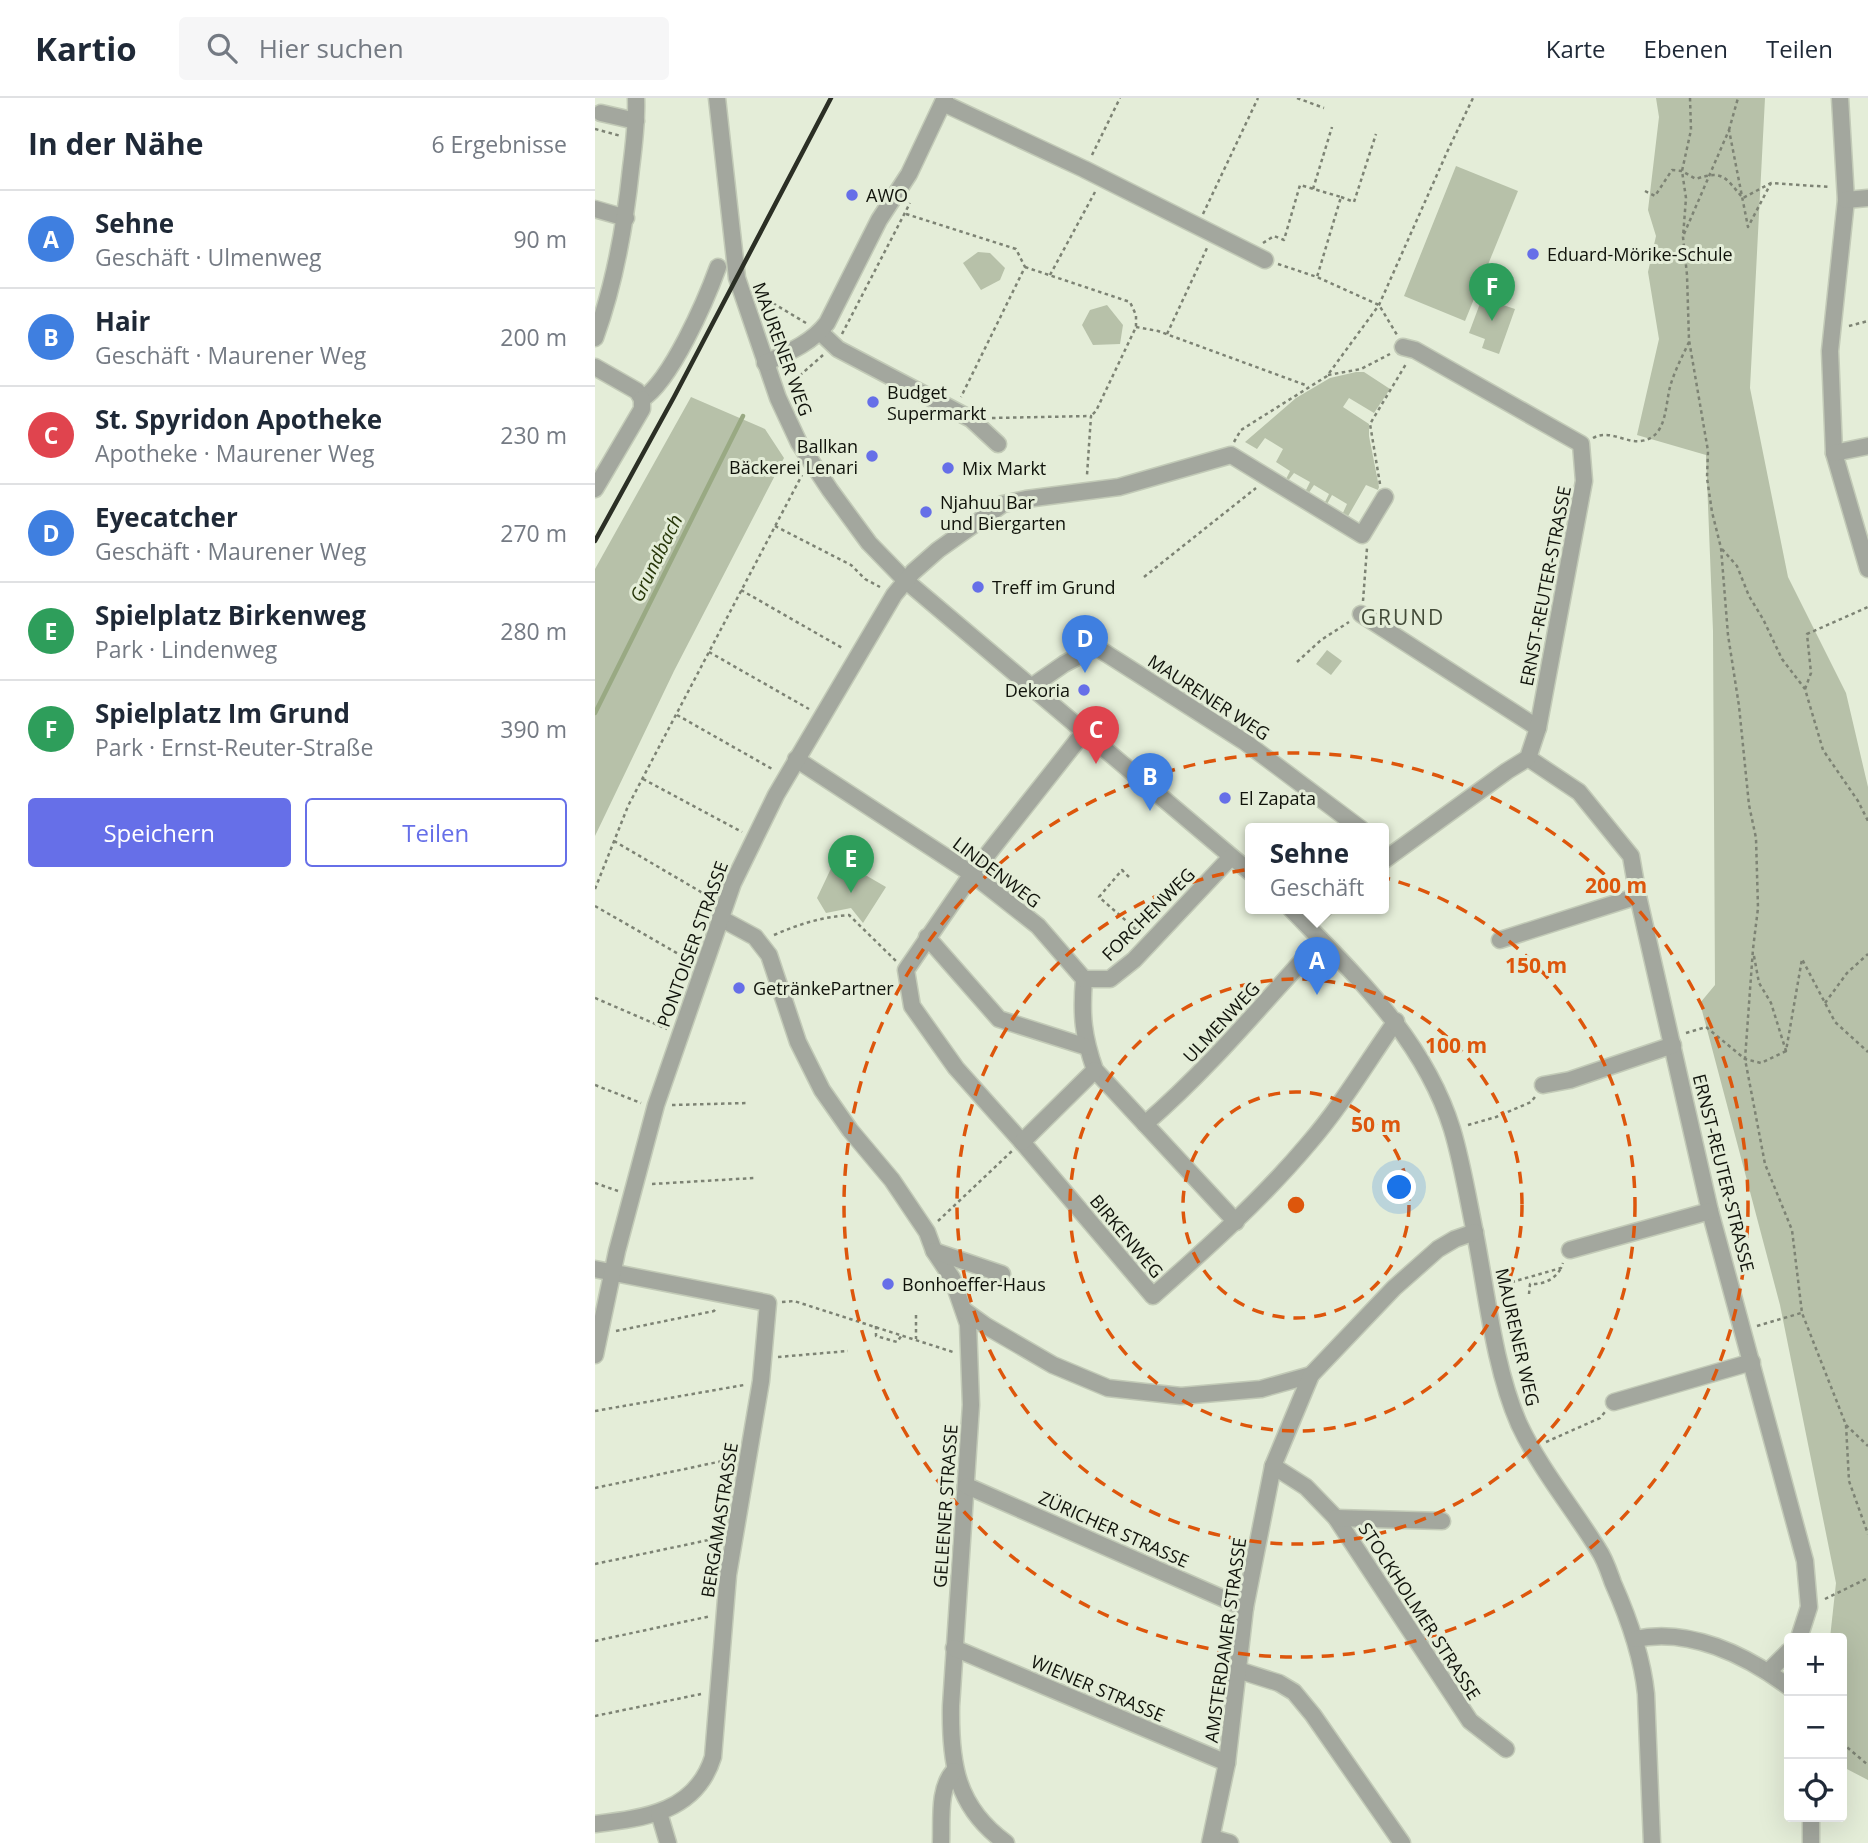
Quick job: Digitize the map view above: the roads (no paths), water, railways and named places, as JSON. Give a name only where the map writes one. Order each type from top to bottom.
[{"type":"street","points":[[595,338],[603,287],[626,218],[636,98]]},
{"type":"street","name":"MAURENER WEG","points":[[717,98],[733,253],[741,292],[778,398],[810,460],[869,543],[905,580],[1245,868]]},
{"type":"street","points":[[1840,98],[1845,194],[1830,351],[1834,453],[1868,569]]},
{"type":"street","points":[[765,363],[820,332],[832,315],[879,220],[909,174],[944,100],[1265,260]]},
{"type":"street","points":[[601,113],[636,121]]},
{"type":"street","points":[[1845,194],[1868,198]]},
{"type":"street","points":[[595,209],[626,218]]},
{"type":"street","points":[[642,399],[653,392],[689,332],[718,267]]},
{"type":"street","points":[[820,332],[838,349],[971,419],[998,444]]},
{"type":"street","name":"ERNST-REUTER-STRASSE","points":[[1409,348],[1581,444],[1584,481],[1538,728],[1528,758],[1579,792],[1631,856],[1710,1211],[1805,1561],[1809,1608],[1801,1633]]},
{"type":"street","points":[[595,367],[637,391],[642,399],[642,409],[595,489]]},
{"type":"street","points":[[1834,453],[1868,446]]},
{"type":"street","name":"PONTOISER STRASSE","points":[[595,1355],[612,1272],[656,1105],[722,912],[754,838],[786,777],[856,656],[905,580],[938,550],[1003,504],[1119,487],[1231,455],[1362,535],[1385,497]]},
{"type":"street","name":"ERNST-REUTER-STRASSE","points":[[1361,614],[1538,728]]},
{"type":"street","name":"MAURENER WEG","points":[[1031,687],[1064,664],[1097,647],[1245,742],[1353,823]]},
{"type":"street","points":[[1084,732],[972,874],[927,937],[999,1019],[1087,1047]]},
{"type":"street","points":[[1389,852],[1528,758]]},
{"type":"street","name":"LINDENWEG","points":[[796,760],[972,874],[1038,926],[1084,979]]},
{"type":"street","name":"FORCHENWEG","points":[[1084,979],[1110,979],[1134,960],[1231,857]]},
{"type":"street","points":[[1500,940],[1638,896]]},
{"type":"street","name":"GELEENER STRASSE","points":[[722,912],[759,941],[769,955],[798,1042],[822,1090],[850,1130],[892,1180],[927,1232],[934,1251],[952,1278],[965,1311],[968,1324],[971,1405],[950,1733],[954,1771],[971,1807],[990,1832],[1006,1843]]},
{"type":"street","name":"MAURENER WEG","points":[[1296,914],[1396,1021],[1435,1087],[1452,1129],[1485,1289],[1508,1390],[1518,1421],[1531,1449],[1600,1551],[1635,1639],[1646,1694],[1652,1843]]},
{"type":"street","points":[[1306,924],[1318,914]]},
{"type":"street","name":"BIRKENWEG","points":[[927,937],[906,970],[912,1006],[956,1068],[1153,1296],[1236,1222],[1310,1143],[1355,1083],[1396,1021]]},
{"type":"street","name":"ULMENWEG","points":[[1145,1124],[1174,1099],[1241,1031],[1321,940]]},
{"type":"street","points":[[1084,979],[1081,1013],[1087,1047],[1095,1070],[1236,1222]]},
{"type":"street","points":[[1543,1085],[1570,1080],[1673,1045]]},
{"type":"street","points":[[1022,1142],[1095,1070]]},
{"type":"street","points":[[1570,1250],[1710,1211]]},
{"type":"street","name":"AMSTERDAMER STRASSE","points":[[1211,1840],[1227,1763],[1245,1608],[1273,1466],[1311,1374],[1394,1288],[1438,1249],[1475,1232]]},
{"type":"street","points":[[934,1251],[1002,1274]]},
{"type":"street","points":[[595,1269],[612,1272]]},
{"type":"street","name":"BERGAMASTRASSE","points":[[595,1824],[659,1813],[691,1794],[709,1770],[713,1757],[733,1535],[761,1381],[768,1303],[612,1272]]},
{"type":"street","points":[[965,1311],[1053,1365],[1108,1388],[1181,1396],[1261,1389],[1311,1374]]},
{"type":"street","points":[[1614,1402],[1752,1362]]},
{"type":"street","name":"STOCKHOLMER STRASSE","points":[[1273,1466],[1306,1487],[1336,1518],[1470,1721],[1506,1749]]},
{"type":"street","name":"ZÜRICHER STRASSE","points":[[967,1486],[1245,1608]]},
{"type":"street","name":"STOCKHOLMER STRASSE","points":[[1336,1518],[1443,1521]]},
{"type":"street","points":[[1635,1639],[1660,1634],[1703,1641],[1768,1672],[1784,1683]]},
{"type":"street","name":"WIENER STRASSE","points":[[954,1648],[1227,1763]]},
{"type":"street","points":[[1768,1672],[1784,1656]]},
{"type":"street","points":[[1238,1670],[1279,1683],[1294,1692],[1402,1843]]},
{"type":"street","name":"GELEENER STRASSE","points":[[941,1843],[944,1788],[947,1778],[954,1771]]},
{"type":"street","points":[[659,1813],[668,1843]]},
{"type":"street","points":[[1811,1822],[1811,1843]]},
{"type":"street","points":[[1211,1840],[1230,1843]]},
{"type":"waterway","name":"Grundbach","points":[[595,713],[743,416]]},
{"type":"railway","points":[[595,541],[831,98]]},
{"type":"place","name":"AWO","points":[[852,195]]},
{"type":"place","name":"Eduard-Mörike-Schule","points":[[1533,254]]},
{"type":"place","name":"Spielplatz Im Grund","points":[[1492,321]]},
{"type":"place","name":"Budget Supermarkt","points":[[873,402]]},
{"type":"place","name":"Ballkan Bäckerei Lenari","points":[[872,456]]},
{"type":"place","name":"Mix Markt","points":[[948,468]]},
{"type":"place","name":"Njahuu Bar und Biergarten","points":[[926,512]]},
{"type":"place","name":"Treff im Grund","points":[[978,587]]},
{"type":"place","name":"Eyecatcher","points":[[1085,673]]},
{"type":"place","name":"Dekoria","points":[[1084,690]]},
{"type":"place","name":"St. Spyridon Apotheke","points":[[1096,764]]},
{"type":"place","name":"El Zapata","points":[[1225,798]]},
{"type":"place","name":"Hair","points":[[1150,811]]},
{"type":"place","name":"Spielplatz Birkenweg","points":[[851,893]]},
{"type":"place","name":"GetränkePartner","points":[[739,988]]},
{"type":"place","name":"Sehne","points":[[1317,995]]},
{"type":"place","name":"Bonhoeffer-Haus","points":[[888,1284]]},
{"type":"district","name":"GRUND","points":[[1403,617]]}]
